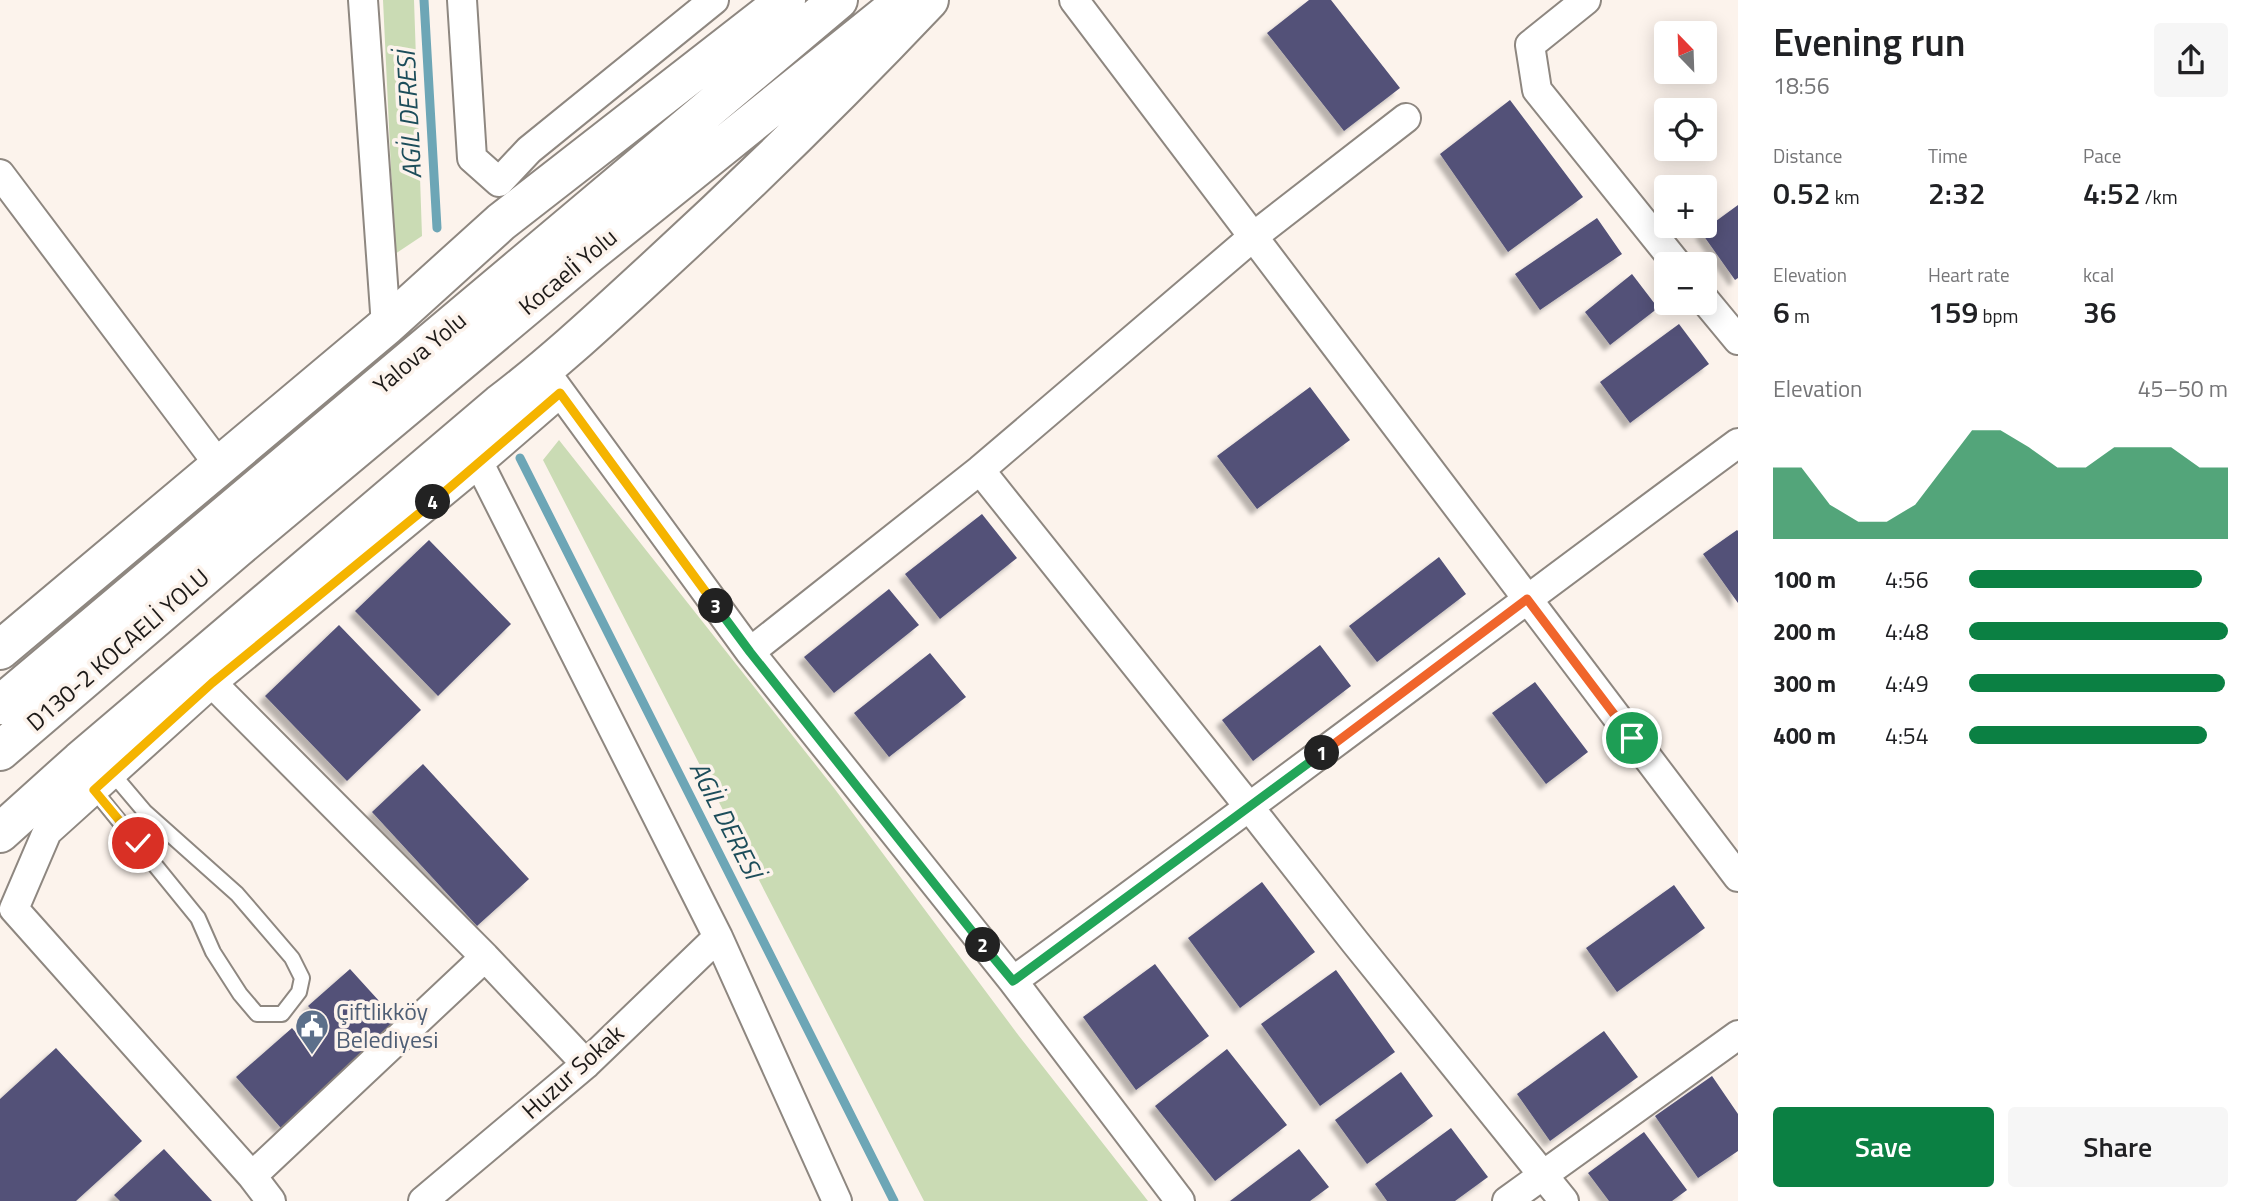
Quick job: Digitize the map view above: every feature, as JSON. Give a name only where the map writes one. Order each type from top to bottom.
[{"type":"highway","points":[[0,650],[386,326],[501,222],[786,0]]},
{"type":"highway","name":"Yalova Yolu","points":[[0,705],[222,539],[439,338],[838,0]]},
{"type":"highway","name":"Kocaeli̇ Yolu","points":[[222,539],[589,254],[905,0]]},
{"type":"highway","points":[[0,833],[80,761],[500,404],[553,382],[711,218],[861,73],[929,0]]},
{"type":"highway","name":"D130-2 KOCAELİ YOLU","points":[[0,751],[222,539]]},
{"type":"street","points":[[363,0],[386,326]]},
{"type":"street","points":[[462,0],[472,158],[499,181],[529,150],[714,0]]},
{"type":"street","points":[[1074,0],[1738,877]]},
{"type":"street","points":[[1586,0],[1530,45],[1537,90],[1667,252]]},
{"type":"street","points":[[750,652],[980,470],[1254,236],[1406,118]]},
{"type":"street","points":[[0,174],[219,465]]},
{"type":"street","points":[[1717,315],[1738,340]]},
{"type":"street","points":[[271,1201],[252,1176],[15,909],[47,832],[212,683],[480,463],[553,382],[750,652],[1013,981],[1180,1201]]},
{"type":"street","points":[[1013,981],[1738,443]]},
{"type":"street","points":[[480,463],[718,937],[837,1201]]},
{"type":"street","points":[[980,470],[1564,1201]]},
{"type":"street","points":[[212,683],[485,957],[586,1064]]},
{"type":"street","name":"Huzur Sokak","points":[[423,1201],[586,1064],[718,937]]},
{"type":"street","points":[[252,1176],[485,957]]},
{"type":"street","points":[[1507,1201],[1738,1035]]},
{"type":"lane","points":[[103,781],[145,812],[237,894],[292,958],[302,978],[299,992],[282,1014],[257,1014],[240,994],[213,952],[198,918],[103,781]]},
{"type":"green space","points":[[383,0],[414,0],[422,236],[395,254]]},
{"type":"green space","points":[[559,440],[834,788],[1019,1036],[1148,1201],[924,1201],[543,460]]},
{"type":"building","points":[[1309,0],[1331,0],[1400,88],[1344,131],[1267,33]]},
{"type":"building","points":[[1510,100],[1583,197],[1508,252],[1440,154]]},
{"type":"building","points":[[1738,205],[1738,278],[1735,280],[1705,238],[1717,238],[1717,220]]},
{"type":"building","points":[[1597,218],[1622,254],[1540,310],[1515,274]]},
{"type":"building","points":[[1632,274],[1654,303],[1654,311],[1610,345],[1585,312]]},
{"type":"building","points":[[1679,324],[1709,364],[1630,423],[1600,382]]},
{"type":"building","points":[[1310,387],[1350,440],[1257,509],[1217,456]]},
{"type":"building","points":[[982,514],[1017,558],[940,619],[905,574]]},
{"type":"building","points":[[1738,531],[1738,603],[1703,554]]},
{"type":"building","points":[[429,540],[511,624],[438,696],[355,611]]},
{"type":"building","points":[[1439,557],[1466,594],[1377,662],[1349,626]]},
{"type":"building","points":[[889,589],[919,625],[834,693],[804,657]]},
{"type":"building","points":[[339,625],[421,710],[347,781],[265,696]]},
{"type":"building","points":[[1320,645],[1351,686],[1253,761],[1222,720]]},
{"type":"building","points":[[930,653],[966,697],[889,757],[854,713]]},
{"type":"building","points":[[1535,682],[1588,752],[1546,784],[1492,713]]},
{"type":"building","points":[[423,764],[529,879],[477,926],[372,812]]},
{"type":"building","points":[[1262,882],[1315,952],[1240,1008],[1188,938]]},
{"type":"building","points":[[1674,885],[1705,928],[1617,992],[1586,948]]},
{"type":"building","points":[[1155,964],[1209,1036],[1136,1090],[1083,1017]]},
{"type":"building","name":"Çiftlikköy Belediyesi","points":[[350,969],[400,1024],[281,1128],[236,1077],[292,1028],[298,1035],[319,1017],[308,1006]]},
{"type":"building","points":[[1336,970],[1395,1052],[1320,1106],[1261,1024]]},
{"type":"building","points":[[1604,1031],[1638,1077],[1550,1141],[1517,1094]]},
{"type":"building","points":[[56,1048],[142,1141],[76,1201],[0,1201],[0,1099]]},
{"type":"building","points":[[1227,1049],[1287,1125],[1215,1181],[1155,1106]]},
{"type":"building","points":[[1401,1072],[1433,1116],[1367,1164],[1335,1120]]},
{"type":"building","points":[[1712,1076],[1738,1114],[1738,1151],[1698,1178],[1655,1116]]},
{"type":"building","points":[[1451,1128],[1488,1177],[1455,1201],[1387,1201],[1375,1184]]},
{"type":"building","points":[[1644,1132],[1687,1190],[1672,1201],[1609,1201],[1588,1173]]},
{"type":"building","points":[[164,1149],[212,1201],[120,1201],[114,1195]]},
{"type":"building","points":[[1299,1149],[1329,1187],[1310,1201],[1230,1201]]},
{"type":"waterway","name":"AGİL DERESİ","points":[[424,0],[437,228]]},
{"type":"waterway","name":"AGİL DERESİ","points":[[520,458],[894,1201]]},
{"type":"place","name":"Çiftlikköy Belediyesi","points":[[312,1056]]},
{"type":"route","points":[[138,843],[94,790],[212,683],[480,463],[560,393],[750,652],[1013,981],[1527,599],[1632,738]]}]
